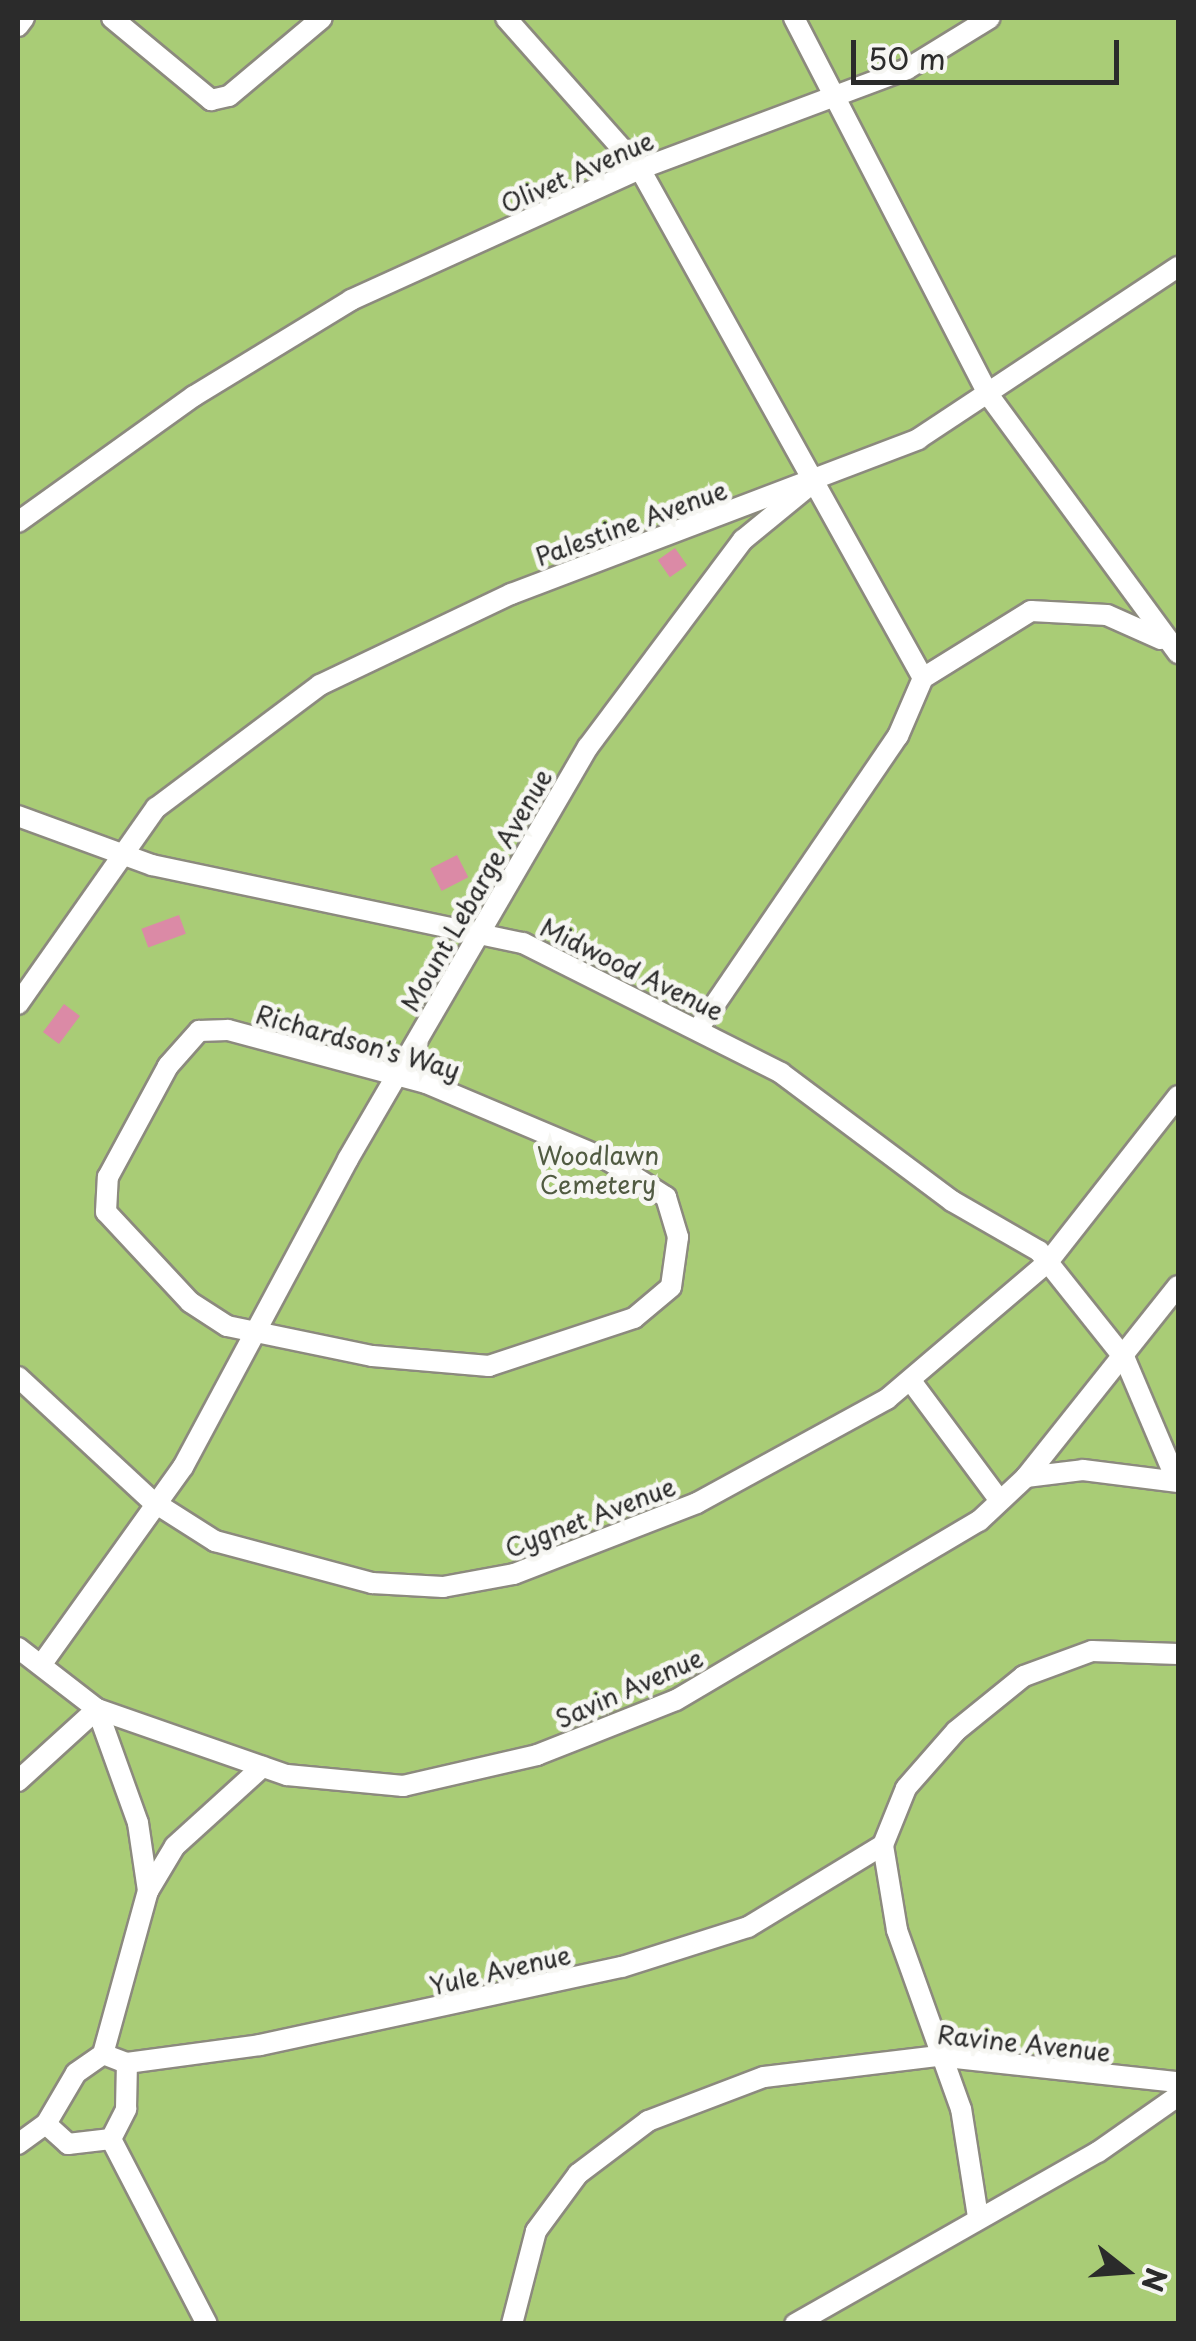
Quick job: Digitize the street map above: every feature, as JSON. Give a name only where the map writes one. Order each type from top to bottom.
[{"type":"lane","points":[[18,26],[24,18]]},
{"type":"lane","points":[[112,18],[211,100],[229,96],[322,18]]},
{"type":"lane","points":[[506,18],[640,169],[810,485],[923,678]]},
{"type":"lane","points":[[794,18],[830,101],[990,398],[1162,639],[1178,653]]},
{"type":"lane","name":"Olivet Avenue","points":[[18,522],[194,396],[351,300],[640,169],[907,69],[990,18]]},
{"type":"lane","name":"Palestine Avenue","points":[[18,1004],[121,854],[211,760],[411,636],[810,485],[990,398],[1178,267]]},
{"type":"lane","name":"Mount Lebarge Avenue","points":[[44,1661],[152,1500],[182,1466],[261,1332],[475,933],[659,645],[743,540],[810,485]]},
{"type":"lane","points":[[698,1029],[888,752],[923,678],[1031,610],[1106,615],[1162,639]]},
{"type":"lane","name":"Midwood Avenue","points":[[18,816],[121,854],[523,943],[782,1073],[1048,1262],[1125,1359],[1178,1481]]},
{"type":"lane","name":"Richardson's Way","points":[[228,1030],[397,1075],[608,1160],[666,1197],[678,1237],[671,1287],[634,1318],[489,1366],[372,1356],[261,1332],[227,1326],[190,1302],[106,1212],[108,1177],[130,1132],[198,1031],[228,1030]]},
{"type":"lane","name":"Cygnet Avenue","points":[[18,1377],[152,1500],[215,1541],[278,1563],[444,1588],[514,1574],[697,1503],[911,1381],[1048,1262],[1178,1096]]},
{"type":"lane","name":"Savin Avenue","points":[[18,1648],[44,1661],[97,1708],[262,1768],[403,1786],[538,1755],[676,1700],[935,1552],[1026,1477],[1125,1359],[1178,1286]]},
{"type":"lane","points":[[911,1381],[1000,1501]]},
{"type":"lane","points":[[1026,1477],[1083,1470],[1178,1481]]},
{"type":"lane","points":[[978,2217],[961,2109],[936,2056],[897,1930],[882,1845],[906,1788],[956,1731],[1024,1676],[1092,1651],[1178,1654]]},
{"type":"lane","points":[[18,1781],[97,1708],[133,1806],[148,1891]]},
{"type":"lane","points":[[18,2144],[46,2124],[76,2073],[103,2054],[148,1891],[175,1846],[262,1768]]},
{"type":"lane","name":"Yule Avenue","points":[[103,2054],[127,2063],[384,2022],[622,1967],[748,1928],[882,1845]]},
{"type":"lane","name":"Ravine Avenue","points":[[512,2324],[550,2207],[648,2120],[764,2077],[936,2056],[1178,2082]]},
{"type":"lane","points":[[112,2139],[126,2108],[127,2063]]},
{"type":"lane","points":[[795,2324],[1178,2096]]},
{"type":"lane","points":[[46,2124],[68,2144],[112,2139]]},
{"type":"lane","points":[[112,2139],[206,2324]]},
{"type":"green space","name":"Woodlawn Cemetery","points":[[18,18],[1178,18],[1178,2323],[18,2323]]},
{"type":"building","points":[[675,548],[687,565],[670,577],[658,560]]},
{"type":"building","points":[[457,855],[468,877],[442,891],[430,869]]},
{"type":"building","points":[[179,915],[186,934],[148,947],[141,929]]},
{"type":"building","points":[[64,1004],[80,1016],[59,1044],[43,1032]]}]
